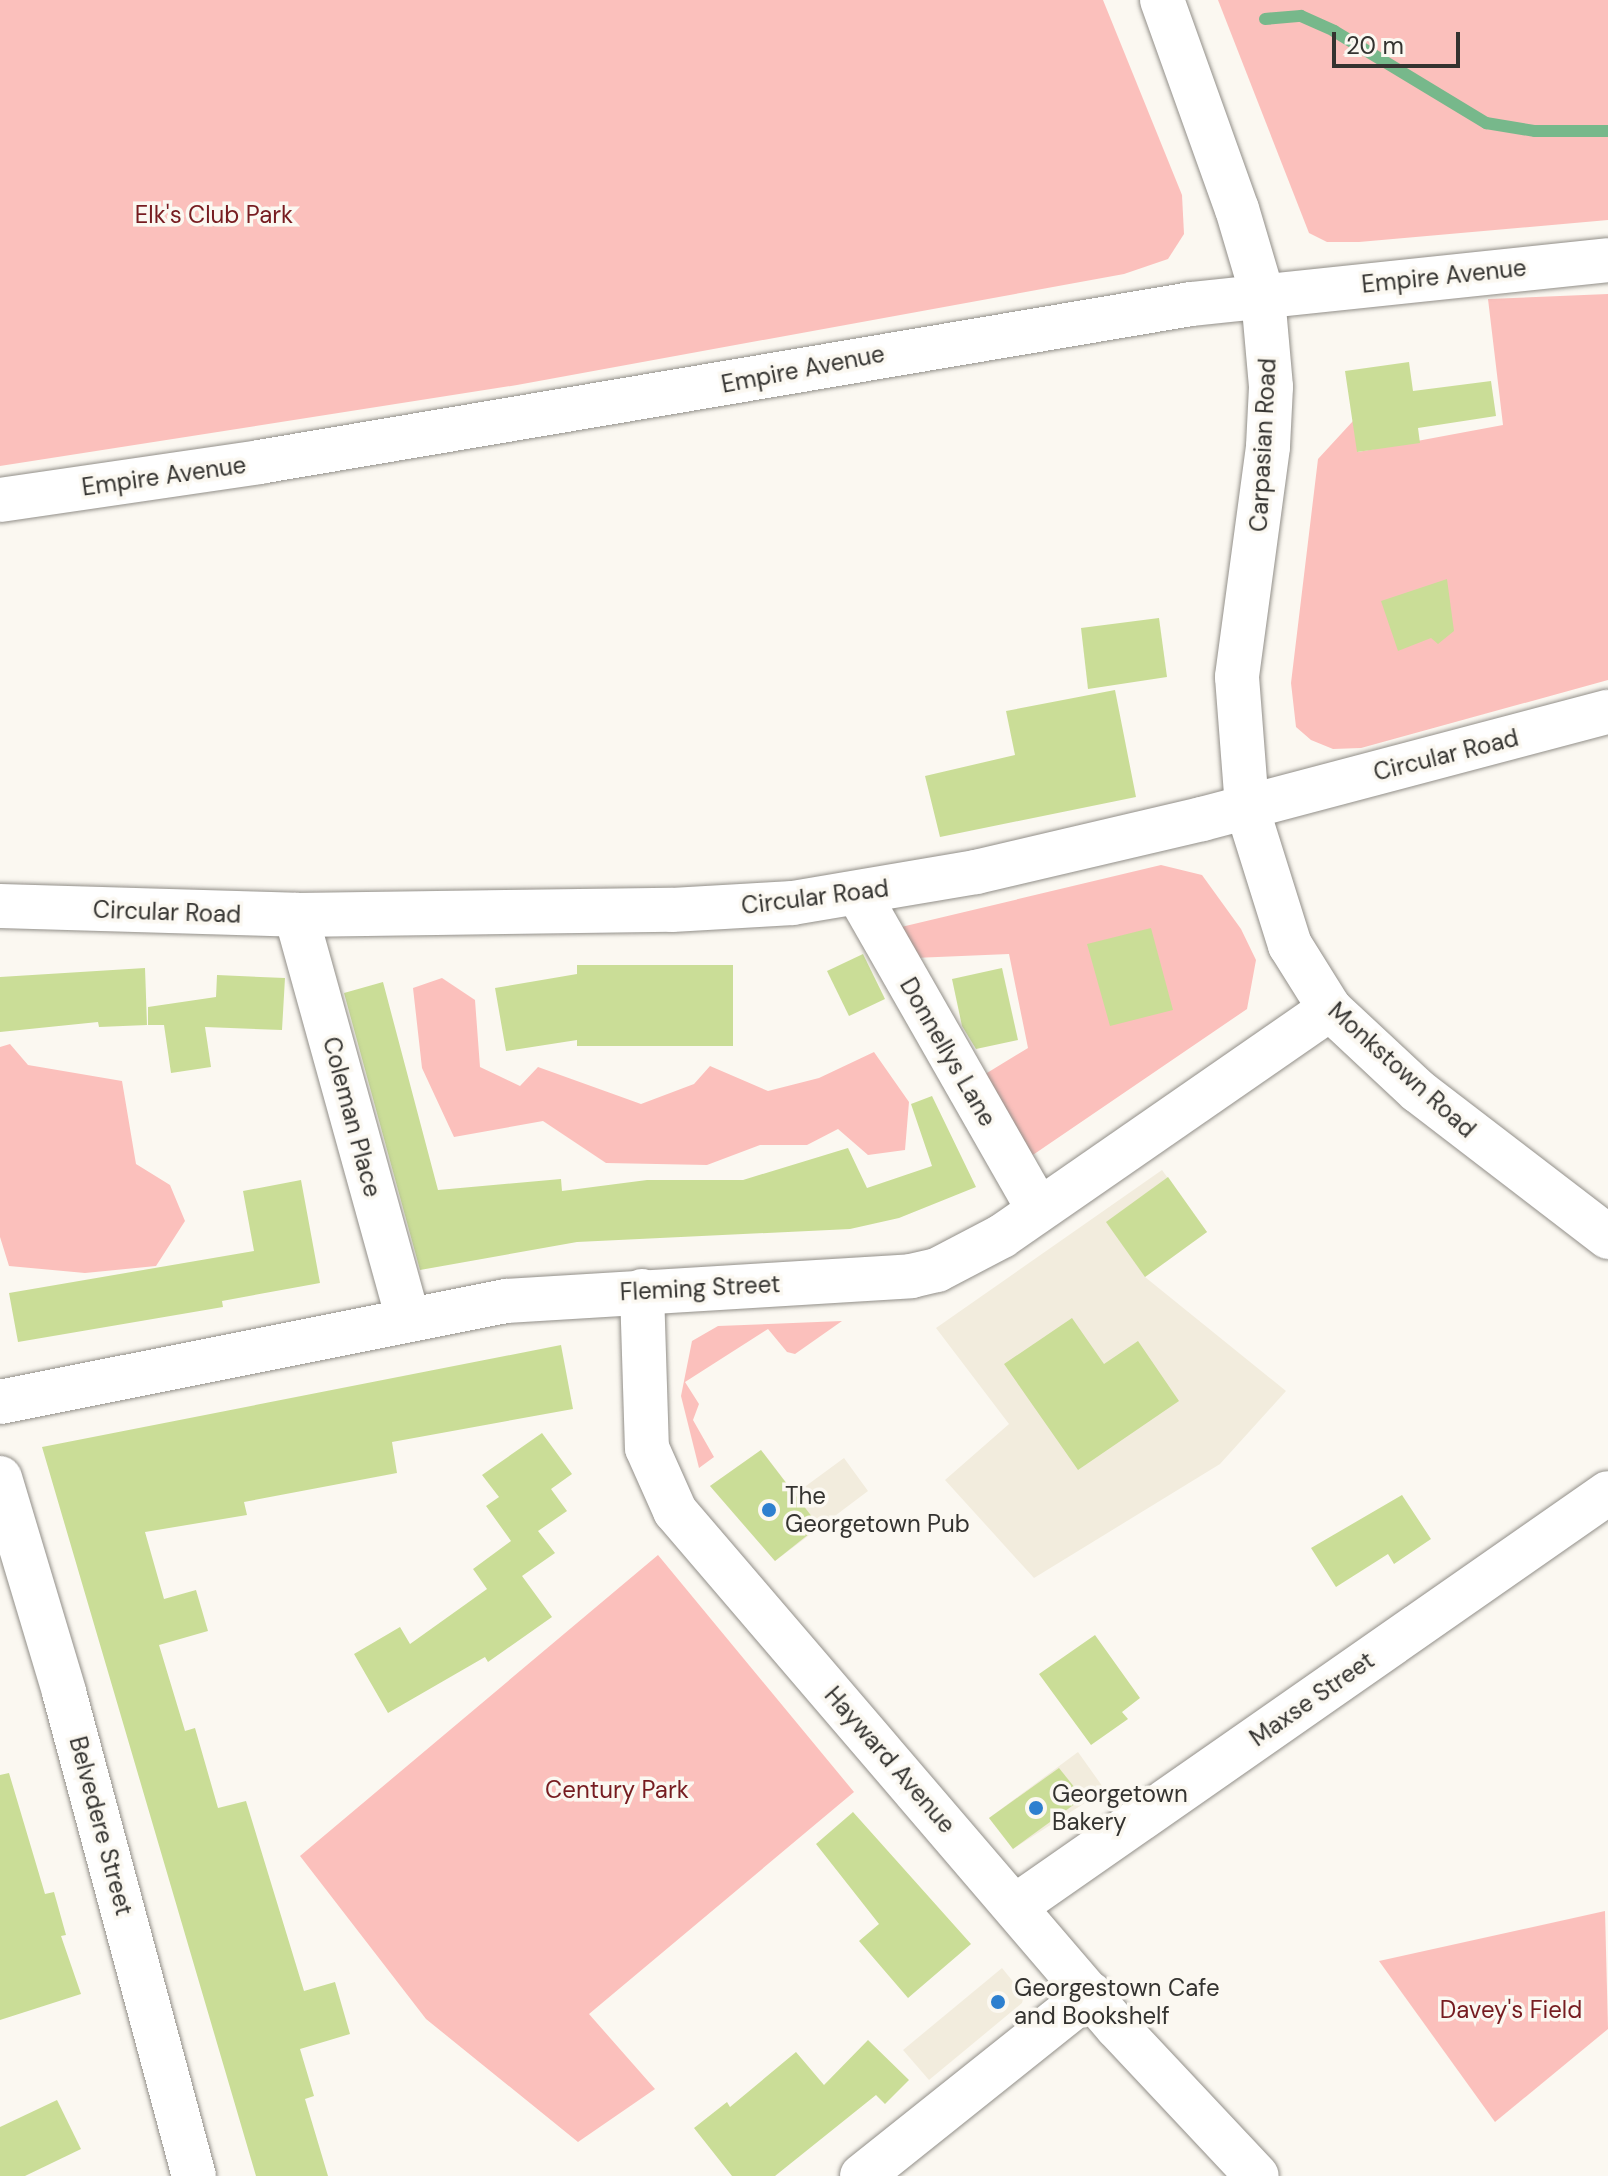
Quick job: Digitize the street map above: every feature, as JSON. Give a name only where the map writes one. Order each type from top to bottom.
[{"type":"street","name":"Carpasian Road","points":[[1162,0],[1237,209],[1263,297],[1271,387],[1268,447],[1237,677],[1247,808]]},
{"type":"street","name":"Empire Avenue","points":[[0,500],[274,460],[1146,311],[1608,260]]},
{"type":"street","name":"Circular Road","points":[[0,906],[296,915],[686,910],[859,895],[1247,808],[1608,712]]},
{"type":"street","name":"Monkstown Road","points":[[1247,808],[1290,945],[1330,1009],[1498,1157],[1608,1237]]},
{"type":"street","name":"Donnellys Lane","points":[[859,895],[1038,1209]]},
{"type":"street","name":"Coleman Place","points":[[296,915],[408,1319]]},
{"type":"street","name":"Fleming Street","points":[[0,1402],[506,1301],[911,1276],[965,1258],[1330,1009]]},
{"type":"street","name":"Hayward Avenue","points":[[642,1291],[647,1448],[675,1511],[1017,1905],[1090,1994],[1257,2176]]},
{"type":"street","name":"Belvedere Street","points":[[0,1478],[64,1692],[194,2176]]},
{"type":"street","name":"Maxse Street","points":[[1017,1905],[1608,1493]]},
{"type":"street","points":[[862,2176],[907,2162],[1090,1994]]},
{"type":"shaded area","points":[[1162,1170],[1207,1232],[1145,1277],[1286,1391],[1220,1464],[1034,1578],[945,1480],[1009,1424],[936,1328]]},
{"type":"shaded area","name":"The Georgetown Pub","points":[[761,1450],[795,1494],[844,1458],[868,1491],[775,1561],[710,1486]]},
{"type":"shaded area","name":"Georgetown Bakery","points":[[1078,1752],[1105,1790],[1013,1849],[989,1818]]},
{"type":"shaded area","points":[[1002,1968],[1024,1995],[1022,2003],[929,2080],[903,2050]]},
{"type":"green space","name":"Elk's Club Park","points":[[0,0],[1103,0],[1182,195],[1184,234],[1168,259],[1124,274],[517,385],[0,466]]},
{"type":"green space","points":[[1218,0],[1608,0],[1608,220],[1359,242],[1327,242],[1309,233]]},
{"type":"green space","points":[[1608,294],[1608,680],[1361,748],[1333,749],[1311,740],[1296,727],[1291,683],[1318,459],[1353,421],[1358,452],[1503,425],[1488,299]]},
{"type":"green space","points":[[1161,865],[1202,875],[1241,929],[1256,960],[1247,1009],[1024,1161],[982,1076],[1028,1048],[1009,954],[914,958],[897,928]]},
{"type":"green space","points":[[442,978],[475,1000],[480,1067],[520,1086],[538,1067],[641,1104],[694,1084],[710,1066],[768,1091],[819,1078],[874,1052],[909,1102],[905,1150],[868,1155],[838,1129],[807,1145],[760,1145],[707,1165],[606,1163],[543,1121],[454,1137],[422,1068],[413,988]]},
{"type":"green space","points":[[10,1044],[28,1065],[122,1081],[136,1164],[170,1185],[185,1221],[156,1266],[85,1273],[9,1266],[0,1237],[0,1047]]},
{"type":"green space","points":[[842,1321],[795,1354],[787,1352],[768,1329],[685,1382],[699,1404],[693,1420],[714,1457],[699,1468],[681,1396],[692,1341],[718,1326]]},
{"type":"green space","name":"Century Park","points":[[658,1555],[854,1792],[589,2014],[655,2089],[578,2142],[426,2019],[300,1856]]},
{"type":"green space","name":"Davey's Field","points":[[1605,1911],[1608,2029],[1495,2122],[1379,1961]]},
{"type":"building","points":[[1409,362],[1413,391],[1491,381],[1496,416],[1418,428],[1420,443],[1357,452],[1345,371]]},
{"type":"building","points":[[1447,579],[1454,631],[1438,644],[1431,638],[1398,651],[1381,601]]},
{"type":"building","points":[[1159,618],[1167,677],[1088,689],[1081,628]]},
{"type":"building","points":[[1115,690],[1136,797],[940,837],[925,776],[1015,755],[1006,711]]},
{"type":"building","points":[[1151,928],[1173,1010],[1110,1026],[1087,944]]},
{"type":"building","points":[[863,954],[885,999],[849,1016],[827,971]]},
{"type":"building","points":[[577,965],[733,965],[733,1046],[577,1046],[577,1040],[506,1051],[495,988],[577,974]]},
{"type":"building","points":[[145,968],[147,1025],[99,1027],[98,1022],[0,1032],[0,977]]},
{"type":"building","points":[[1002,968],[1018,1040],[976,1049],[962,1026],[952,979]]},
{"type":"building","points":[[217,975],[285,978],[282,1030],[205,1027],[211,1067],[171,1073],[164,1025],[148,1025],[148,1007],[216,997]]},
{"type":"building","points":[[383,982],[438,1190],[561,1179],[562,1191],[647,1180],[743,1180],[848,1148],[867,1188],[932,1166],[911,1104],[932,1096],[976,1187],[899,1218],[850,1229],[577,1242],[420,1270],[344,993]]},
{"type":"building","points":[[1168,1177],[1207,1232],[1145,1277],[1106,1222]]},
{"type":"building","points":[[301,1180],[320,1283],[222,1301],[223,1307],[18,1342],[9,1293],[254,1251],[243,1191]]},
{"type":"building","points":[[1072,1318],[1104,1364],[1138,1341],[1179,1401],[1078,1470],[1004,1364]]},
{"type":"building","points":[[561,1345],[573,1409],[392,1442],[397,1473],[244,1502],[247,1515],[145,1532],[164,1599],[196,1590],[208,1631],[159,1645],[185,1731],[195,1728],[218,1808],[246,1801],[304,1991],[335,1982],[350,2034],[300,2049],[314,2096],[305,2099],[328,2176],[256,2176],[42,1447]]},
{"type":"building","points":[[542,1433],[572,1474],[551,1489],[567,1511],[538,1531],[555,1553],[522,1576],[552,1617],[488,1662],[485,1657],[388,1713],[354,1654],[400,1627],[410,1644],[487,1589],[473,1569],[511,1541],[486,1506],[499,1497],[482,1475]]},
{"type":"building","name":"The Georgetown Pub","points":[[761,1450],[819,1526],[775,1561],[710,1486]]},
{"type":"building","points":[[1402,1495],[1431,1539],[1394,1564],[1388,1554],[1336,1587],[1311,1548]]},
{"type":"building","points":[[1095,1635],[1140,1698],[1122,1712],[1128,1719],[1091,1745],[1039,1674]]},
{"type":"building","name":"Georgetown Bakery","points":[[1059,1768],[1083,1798],[1013,1849],[989,1818]]},
{"type":"building","points":[[9,1773],[45,1894],[54,1892],[66,1935],[61,1936],[81,1994],[0,2020],[0,1775]]},
{"type":"building","points":[[853,1812],[971,1944],[908,1998],[859,1941],[879,1924],[816,1844]]},
{"type":"building","points":[[868,2040],[909,2080],[885,2104],[876,2095],[775,2176],[732,2176],[694,2128],[727,2102],[730,2107],[796,2052],[824,2085]]},
{"type":"building","points":[[57,2100],[81,2149],[25,2176],[0,2176],[0,2127]]},
{"type":"waterway","points":[[1265,19],[1301,16],[1334,31],[1486,123],[1535,131],[1608,131]]},
{"type":"place","name":"The Georgetown Pub","points":[[769,1510]]},
{"type":"place","name":"Georgetown Bakery","points":[[1036,1808]]},
{"type":"place","name":"Georgestown Cafe and Bookshelf","points":[[998,2002]]}]
